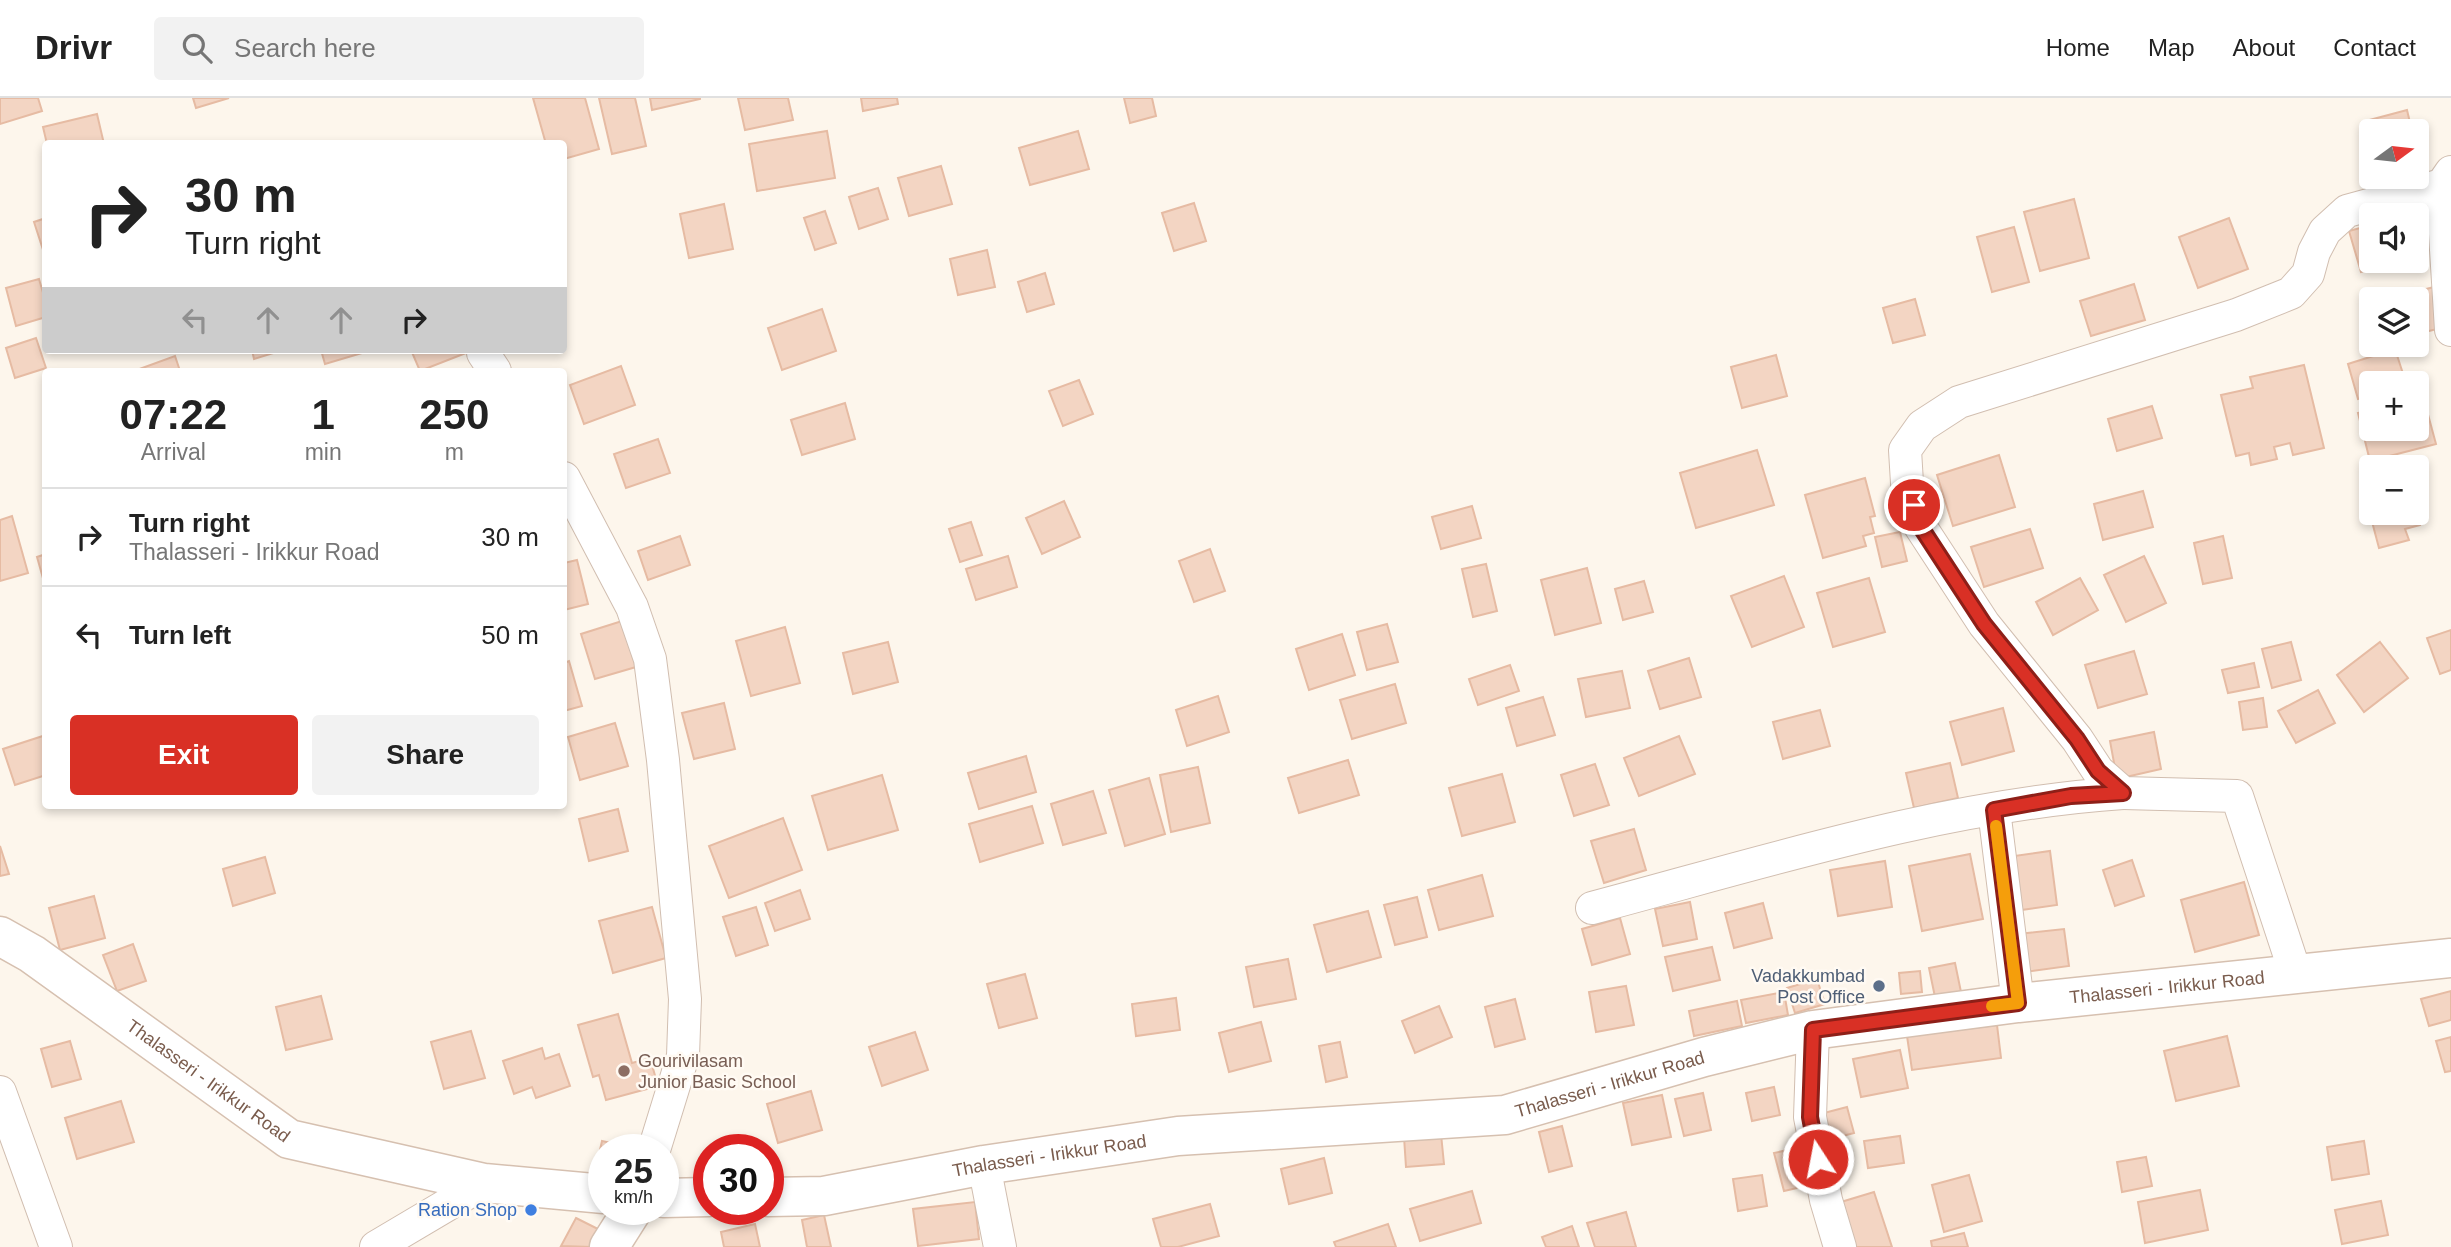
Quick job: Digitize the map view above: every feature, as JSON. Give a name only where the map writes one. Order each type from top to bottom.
[{"type":"main road","name":"Thalasseri - Irikkur Road","points":[[0,936],[32,954],[289,1139],[484,1183],[588,1193]]},
{"type":"main road","name":"Thalasseri - Irikkur Road","points":[[784,1197],[824,1196],[984,1165],[1178,1136],[1504,1115],[1704,1056],[1813,1030],[2018,1003],[2451,958]]},
{"type":"main road","points":[[609,1247],[623,1225]]},
{"type":"street","points":[[2123,793],[2098,771],[2077,739],[1984,624],[1920,526],[1907,484],[1905,450],[1922,426],[1959,402],[2236,315],[2291,293],[2308,274],[2314,252],[2325,232],[2347,211],[2446,179],[2451,330]]},
{"type":"street","points":[[567,484],[632,607],[650,659],[663,760],[685,999],[683,1056],[659,1134]]},
{"type":"street","points":[[1592,908],[1907,827],[2071,796],[2123,793],[2237,796],[2296,975]]},
{"type":"street","points":[[1994,810],[2018,1003]]},
{"type":"street","points":[[1813,1030],[1810,1117],[1826,1200],[1840,1247]]},
{"type":"street","points":[[0,1092],[56,1247]]},
{"type":"street","points":[[984,1165],[1000,1247]]},
{"type":"street","points":[[376,1247],[484,1183]]},
{"type":"building","points":[[0,98],[38,98],[42,111],[0,124]]},
{"type":"building","points":[[193,98],[229,98],[196,108]]},
{"type":"building","points":[[533,98],[585,98],[599,149],[567,158],[567,140],[545,140]]},
{"type":"building","points":[[599,98],[635,98],[646,146],[612,154]]},
{"type":"building","points":[[650,98],[700,98],[700,99],[652,110]]},
{"type":"building","points":[[738,98],[788,98],[793,120],[745,130]]},
{"type":"building","points":[[861,98],[897,98],[898,104],[863,111]]},
{"type":"building","points":[[1124,98],[1152,98],[1156,116],[1130,123]]},
{"type":"building","points":[[2407,110],[2409,119],[2373,119]]},
{"type":"building","points":[[97,114],[103,140],[46,140],[43,127]]},
{"type":"building","points":[[827,131],[835,178],[757,191],[749,144]]},
{"type":"building","points":[[1078,131],[1089,169],[1030,185],[1019,148]]},
{"type":"building","points":[[941,166],[952,204],[909,216],[898,178]]},
{"type":"building","points":[[878,188],[888,219],[859,229],[849,197]]},
{"type":"building","points":[[2074,199],[2089,258],[2040,271],[2024,212]]},
{"type":"building","points":[[1194,203],[1206,241],[1174,251],[1162,213]]},
{"type":"building","points":[[724,204],[733,249],[689,258],[680,214]]},
{"type":"building","points":[[825,211],[836,243],[815,250],[804,218]]},
{"type":"building","points":[[2229,218],[2248,269],[2198,288],[2179,237]]},
{"type":"building","points":[[42,219],[42,247],[34,222]]},
{"type":"building","points":[[2014,227],[2029,282],[1992,292],[1977,237]]},
{"type":"building","points":[[2359,228],[2359,265],[2349,231]]},
{"type":"building","points":[[987,250],[995,287],[958,295],[950,259]]},
{"type":"building","points":[[1045,273],[1054,304],[1027,312],[1018,282]]},
{"type":"building","points":[[39,279],[42,289],[42,318],[16,326],[6,288]]},
{"type":"building","points":[[2134,284],[2145,320],[2091,336],[2080,301]]},
{"type":"building","points":[[2434,287],[2445,327],[2429,331],[2429,288]]},
{"type":"building","points":[[1915,299],[1925,335],[1893,343],[1883,308]]},
{"type":"building","points":[[822,309],[836,351],[782,370],[768,328]]},
{"type":"building","points":[[36,338],[46,368],[15,378],[6,348]]},
{"type":"building","points":[[253,354],[270,354],[254,359]]},
{"type":"building","points":[[322,354],[359,354],[325,364]]},
{"type":"building","points":[[413,354],[463,354],[428,368],[419,368]]},
{"type":"building","points":[[1776,355],[1787,396],[1742,408],[1731,367]]},
{"type":"building","points":[[175,356],[179,368],[142,368]]},
{"type":"building","points":[[2370,357],[2398,357],[2402,371],[2359,371],[2358,399],[2348,364]]},
{"type":"building","points":[[2304,365],[2324,448],[2293,455],[2290,443],[2274,447],[2277,459],[2251,465],[2249,453],[2236,456],[2221,395],[2253,388],[2250,377]]},
{"type":"building","points":[[621,366],[635,405],[584,424],[570,385]]},
{"type":"building","points":[[1079,380],[1093,414],[1063,426],[1049,391]]},
{"type":"building","points":[[845,403],[855,439],[802,455],[791,420]]},
{"type":"building","points":[[2152,406],[2162,438],[2117,451],[2108,419]]},
{"type":"building","points":[[2429,418],[2436,444],[2393,455],[2368,455],[2365,441],[2429,441]]},
{"type":"building","points":[[658,439],[670,473],[626,488],[614,454]]},
{"type":"building","points":[[1757,450],[1774,505],[1696,528],[1680,473]]},
{"type":"building","points":[[1999,455],[2015,507],[1953,526],[1937,475]]},
{"type":"building","points":[[1865,478],[1875,516],[1870,517],[1874,533],[1863,536],[1866,546],[1823,558],[1805,495]]},
{"type":"building","points":[[2143,491],[2153,527],[2103,540],[2094,504]]},
{"type":"building","points":[[1064,501],[1080,537],[1042,554],[1026,518]]},
{"type":"building","points":[[1472,506],[1481,538],[1441,549],[1432,517]]},
{"type":"building","points":[[12,516],[28,573],[0,581],[0,520]]},
{"type":"building","points":[[971,522],[982,555],[960,562],[949,529]]},
{"type":"building","points":[[2373,525],[2420,525],[2405,529],[2409,540],[2379,548]]},
{"type":"building","points":[[2030,529],[2043,568],[1984,587],[1971,547]]},
{"type":"building","points":[[1900,532],[1907,561],[1882,567],[1875,537]]},
{"type":"building","points":[[680,536],[690,565],[648,580],[638,551]]},
{"type":"building","points":[[2223,536],[2232,578],[2203,584],[2194,543]]},
{"type":"building","points":[[1210,549],[1225,591],[1194,602],[1179,561]]},
{"type":"building","points":[[42,555],[42,575],[37,557]]},
{"type":"building","points":[[1008,556],[1017,587],[976,600],[966,569]]},
{"type":"building","points":[[2144,556],[2166,603],[2126,622],[2104,575]]},
{"type":"building","points":[[577,560],[588,604],[567,609],[567,562]]},
{"type":"building","points":[[1486,564],[1497,611],[1473,617],[1462,569]]},
{"type":"building","points":[[1587,568],[1601,623],[1555,635],[1541,580]]},
{"type":"building","points":[[1784,576],[1804,627],[1752,647],[1731,596]]},
{"type":"building","points":[[1869,578],[1885,632],[1833,647],[1817,593]]},
{"type":"building","points":[[2080,578],[2098,610],[2053,635],[2036,602]]},
{"type":"building","points":[[1644,581],[1653,612],[1623,620],[1615,589]]},
{"type":"building","points":[[622,621],[636,667],[595,679],[581,634]]},
{"type":"building","points":[[1387,624],[1398,662],[1367,670],[1357,632]]},
{"type":"building","points":[[785,627],[800,683],[751,696],[736,641]]},
{"type":"building","points":[[2451,630],[2451,670],[2440,674],[2427,638]]},
{"type":"building","points":[[1342,634],[1355,675],[1309,690],[1296,649]]},
{"type":"building","points":[[888,642],[898,682],[853,694],[843,653]]},
{"type":"building","points":[[2291,642],[2301,680],[2272,688],[2262,649]]},
{"type":"building","points":[[2380,642],[2408,678],[2364,712],[2337,675]]},
{"type":"building","points":[[2134,651],[2147,694],[2098,708],[2085,665]]},
{"type":"building","points":[[1689,658],[1701,697],[1660,709],[1648,671]]},
{"type":"building","points":[[569,661],[582,706],[567,710]]},
{"type":"building","points":[[2254,663],[2259,687],[2228,693],[2222,670]]},
{"type":"building","points":[[1510,665],[1519,691],[1478,705],[1469,679]]},
{"type":"building","points":[[1622,671],[1630,708],[1586,717],[1578,679]]},
{"type":"building","points":[[1395,684],[1406,723],[1352,739],[1340,700]]},
{"type":"building","points":[[2318,690],[2335,723],[2296,743],[2278,711]]},
{"type":"building","points":[[1218,696],[1229,732],[1187,746],[1176,710]]},
{"type":"building","points":[[1543,697],[1555,735],[1517,746],[1506,708]]},
{"type":"building","points":[[2263,698],[2267,727],[2243,730],[2239,702]]},
{"type":"building","points":[[724,703],[735,749],[694,759],[682,713]]},
{"type":"building","points":[[2003,708],[2014,751],[1962,765],[1950,722]]},
{"type":"building","points":[[1820,710],[1830,746],[1783,759],[1773,722]]},
{"type":"building","points":[[615,723],[628,766],[580,780],[568,737]]},
{"type":"building","points":[[2154,732],[2161,769],[2117,779],[2110,741]]},
{"type":"building","points":[[42,736],[42,776],[15,785],[3,749]]},
{"type":"building","points":[[1679,736],[1695,774],[1639,796],[1624,758]]},
{"type":"building","points":[[1026,756],[1036,792],[979,809],[968,773]]},
{"type":"building","points":[[1348,760],[1359,795],[1299,813],[1288,778]]},
{"type":"building","points":[[1950,763],[1958,798],[1914,808],[1906,773]]},
{"type":"building","points":[[1595,764],[1609,805],[1574,816],[1561,775]]},
{"type":"building","points":[[1198,767],[1210,823],[1171,832],[1160,775]]},
{"type":"building","points":[[1502,774],[1515,822],[1462,836],[1449,788]]},
{"type":"building","points":[[882,775],[898,830],[828,850],[812,796]]},
{"type":"building","points":[[1149,778],[1165,834],[1125,846],[1109,790]]},
{"type":"building","points":[[1093,791],[1106,833],[1063,845],[1051,804]]},
{"type":"building","points":[[1032,806],[1043,843],[980,862],[969,824]]},
{"type":"building","points":[[618,809],[628,851],[589,861],[579,819]]},
{"type":"building","points":[[783,818],[802,870],[729,898],[709,846]]},
{"type":"building","points":[[1634,829],[1646,870],[1604,883],[1591,841]]},
{"type":"building","points":[[0,846],[9,874],[0,876]]},
{"type":"building","points":[[2050,851],[2057,905],[2014,911],[2007,857]]},
{"type":"building","points":[[1970,854],[1983,919],[1922,931],[1909,866]]},
{"type":"building","points":[[265,857],[275,893],[233,906],[223,869]]},
{"type":"building","points":[[2132,860],[2144,896],[2115,906],[2103,870]]},
{"type":"building","points":[[1885,861],[1892,907],[1838,916],[1830,870]]},
{"type":"building","points":[[1482,875],[1493,916],[1439,930],[1428,890]]},
{"type":"building","points":[[2244,882],[2259,935],[2195,952],[2181,900]]},
{"type":"building","points":[[800,890],[810,919],[775,931],[765,903]]},
{"type":"building","points":[[94,896],[105,938],[60,950],[49,908]]},
{"type":"building","points":[[1417,897],[1427,937],[1395,945],[1384,905]]},
{"type":"building","points":[[1690,902],[1697,939],[1663,946],[1655,909]]},
{"type":"building","points":[[1763,903],[1772,938],[1734,948],[1725,913]]},
{"type":"building","points":[[652,907],[666,958],[613,973],[599,921]]},
{"type":"building","points":[[756,907],[768,945],[736,956],[723,917]]},
{"type":"building","points":[[1368,911],[1381,957],[1327,972],[1314,925]]},
{"type":"building","points":[[1620,918],[1630,954],[1592,965],[1582,929]]},
{"type":"building","points":[[2064,929],[2069,966],[2024,972],[2019,934]]},
{"type":"building","points":[[133,944],[146,981],[117,991],[103,955]]},
{"type":"building","points":[[1712,947],[1720,980],[1673,991],[1665,957]]},
{"type":"building","points":[[1288,959],[1296,999],[1254,1007],[1246,967]]},
{"type":"building","points":[[1955,963],[1961,992],[1935,997],[1929,968]]},
{"type":"building","points":[[1920,971],[1922,992],[1901,994],[1899,973]]},
{"type":"building","points":[[1025,974],[1037,1018],[999,1028],[987,984]]},
{"type":"building","points":[[1817,979],[1825,1004],[1795,1013],[1787,988]]},
{"type":"building","points":[[1626,986],[1634,1025],[1596,1032],[1589,992]]},
{"type":"building","points":[[2451,991],[2451,1020],[2429,1026],[2421,999]]},
{"type":"building","points":[[1784,992],[1788,1015],[1746,1023],[1741,1000]]},
{"type":"building","points":[[321,996],[332,1039],[286,1050],[276,1007]]},
{"type":"building","points":[[1176,998],[1180,1030],[1136,1036],[1132,1004]]},
{"type":"building","points":[[1515,999],[1525,1039],[1495,1047],[1485,1007]]},
{"type":"building","points":[[1737,1001],[1742,1026],[1694,1036],[1689,1011]]},
{"type":"building","points":[[1439,1006],[1452,1037],[1415,1053],[1402,1021]]},
{"type":"building","points":[[618,1014],[632,1063],[650,1058],[658,1086],[606,1100],[599,1075],[593,1077],[578,1025]]},
{"type":"building","points":[[1261,1022],[1271,1061],[1229,1072],[1219,1033]]},
{"type":"building","points":[[1997,1025],[2001,1058],[1912,1070],[1907,1036]]},
{"type":"building","points":[[471,1031],[485,1078],[444,1089],[431,1042]]},
{"type":"building","points":[[915,1032],[928,1070],[882,1086],[869,1047]]},
{"type":"building","points":[[2227,1036],[2239,1086],[2176,1101],[2164,1051]]},
{"type":"building","points":[[2451,1037],[2451,1071],[2445,1072],[2436,1041]]},
{"type":"building","points":[[70,1041],[81,1079],[52,1087],[41,1049]]},
{"type":"building","points":[[1340,1042],[1347,1077],[1326,1082],[1319,1046]]},
{"type":"building","points":[[542,1048],[545,1059],[559,1054],[570,1086],[536,1098],[532,1087],[514,1094],[503,1061]]},
{"type":"building","points":[[1900,1050],[1908,1088],[1861,1097],[1853,1059]]},
{"type":"building","points":[[1774,1087],[1780,1115],[1752,1121],[1746,1093]]},
{"type":"building","points":[[811,1091],[822,1130],[784,1141],[784,1134],[775,1134],[767,1104]]},
{"type":"building","points":[[1703,1093],[1711,1130],[1684,1136],[1675,1099]]},
{"type":"building","points":[[1662,1095],[1671,1137],[1632,1145],[1623,1103]]},
{"type":"building","points":[[121,1101],[134,1142],[77,1159],[65,1118]]},
{"type":"building","points":[[1847,1107],[1854,1133],[1831,1139],[1824,1113]]},
{"type":"building","points":[[1562,1126],[1572,1166],[1549,1172],[1539,1132]]},
{"type":"building","points":[[1441,1134],[1444,1164],[1406,1167],[1404,1137]]},
{"type":"building","points":[[1900,1136],[1904,1163],[1868,1168],[1864,1141]]},
{"type":"building","points":[[2364,1141],[2369,1174],[2332,1180],[2327,1147]]},
{"type":"building","points":[[1801,1147],[1810,1185],[1784,1191],[1774,1153]]},
{"type":"building","points":[[2146,1157],[2152,1186],[2122,1192],[2117,1162]]},
{"type":"building","points":[[1324,1158],[1332,1193],[1289,1204],[1281,1169]]},
{"type":"building","points":[[1762,1175],[1767,1206],[1738,1211],[1733,1179]]},
{"type":"building","points":[[1969,1175],[1982,1221],[1944,1232],[1932,1185]]},
{"type":"building","points":[[2200,1190],[2208,1230],[2145,1243],[2138,1202]]},
{"type":"building","points":[[1472,1191],[1481,1223],[1420,1241],[1410,1209]]},
{"type":"building","points":[[1874,1192],[1892,1247],[1856,1247],[1841,1202]]},
{"type":"building","points":[[2381,1201],[2388,1235],[2342,1244],[2335,1210]]},
{"type":"building","points":[[975,1202],[979,1239],[918,1246],[913,1209]]},
{"type":"building","points":[[1210,1204],[1219,1236],[1178,1247],[1161,1247],[1153,1219]]},
{"type":"building","points":[[1626,1212],[1636,1247],[1595,1247],[1587,1223]]},
{"type":"building","points":[[824,1215],[831,1247],[807,1247],[802,1220]]},
{"type":"building","points":[[576,1218],[600,1230],[592,1247],[561,1246]]},
{"type":"building","points":[[1388,1224],[1396,1247],[1336,1247],[1334,1242]]},
{"type":"building","points":[[755,1225],[760,1247],[724,1247],[721,1232]]},
{"type":"building","points":[[1572,1226],[1579,1247],[1546,1247],[1542,1237]]},
{"type":"building","points":[[1964,1233],[1968,1247],[1932,1247],[1931,1241]]},
{"type":"slow traffic","points":[[1992,1006],[2018,1003],[1996,826]]},
{"type":"place","name":"Vadakkumbad Post Office","points":[[1879,986]]},
{"type":"place","name":"Gourivilasam Junior Basic School","points":[[624,1071]]},
{"type":"place","name":"Ration Shop","points":[[531,1210]]},
{"type":"route","points":[[1818,1159],[1810,1117],[1813,1030],[2018,1003],[1994,810],[2071,796],[2123,793],[2098,771],[2077,739],[1984,624],[1920,526],[1914,505]]}]
